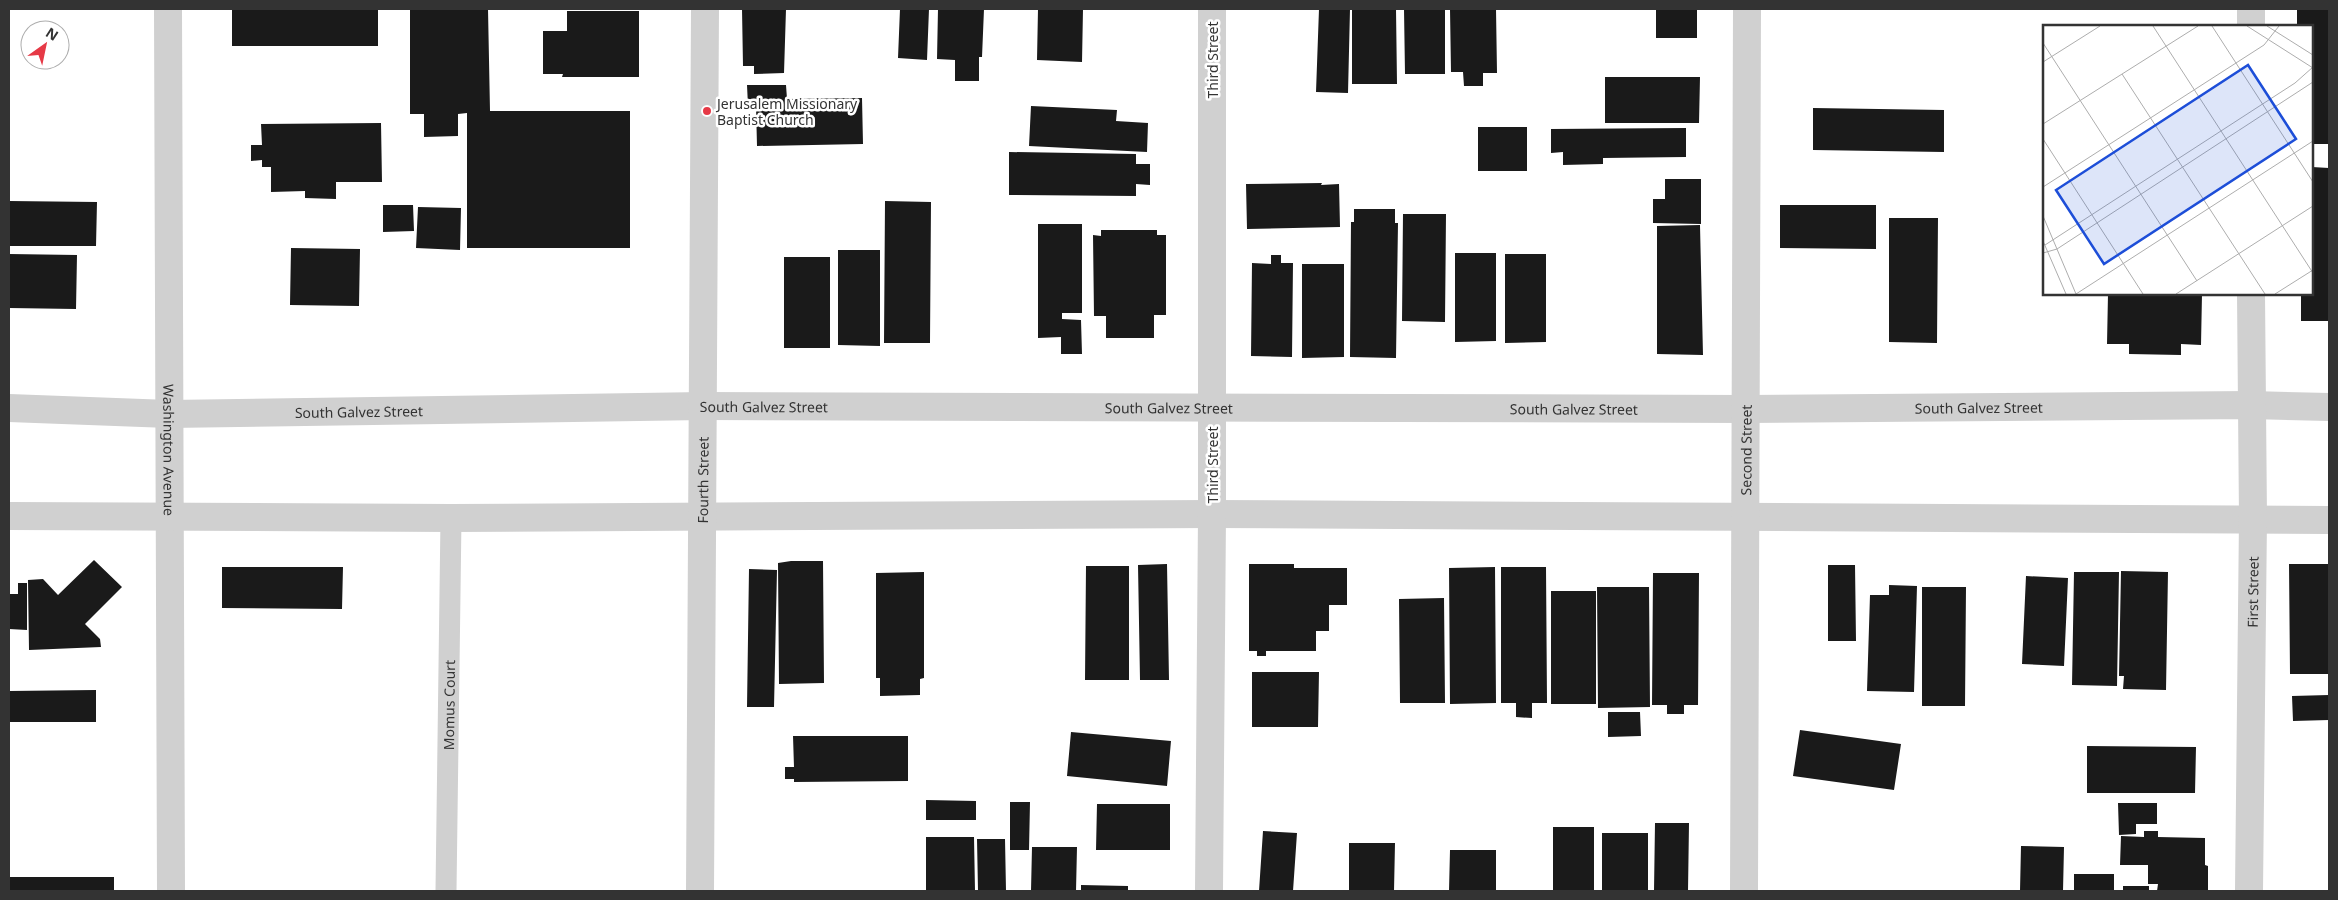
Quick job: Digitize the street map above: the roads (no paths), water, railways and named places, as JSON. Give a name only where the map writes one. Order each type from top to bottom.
[{"type":"street","name":"Washington Avenue","points":[[168,9],[171,891]]},
{"type":"street","name":"Fourth Street","points":[[700,891],[705,9]]},
{"type":"street","name":"Third Street","points":[[1210,891],[1212,9]]},
{"type":"street","name":"Second Street","points":[[1744,891],[1747,9]]},
{"type":"street","points":[[2250,9],[2250,25]]},
{"type":"street","name":"First Street","points":[[2250,295],[2253,518],[2250,891]]},
{"type":"street","name":"South Galvez Street","points":[[9,408],[169,414],[704,406],[1746,410],[2250,405],[2329,407]]},
{"type":"street","points":[[9,516],[451,518],[1212,514],[2253,518],[2329,520]]},
{"type":"lane","name":"Momus Court","points":[[446,891],[451,518]]},
{"type":"place","name":"Jerusalem Missionary Baptist Church","points":[[707,111]]}]
